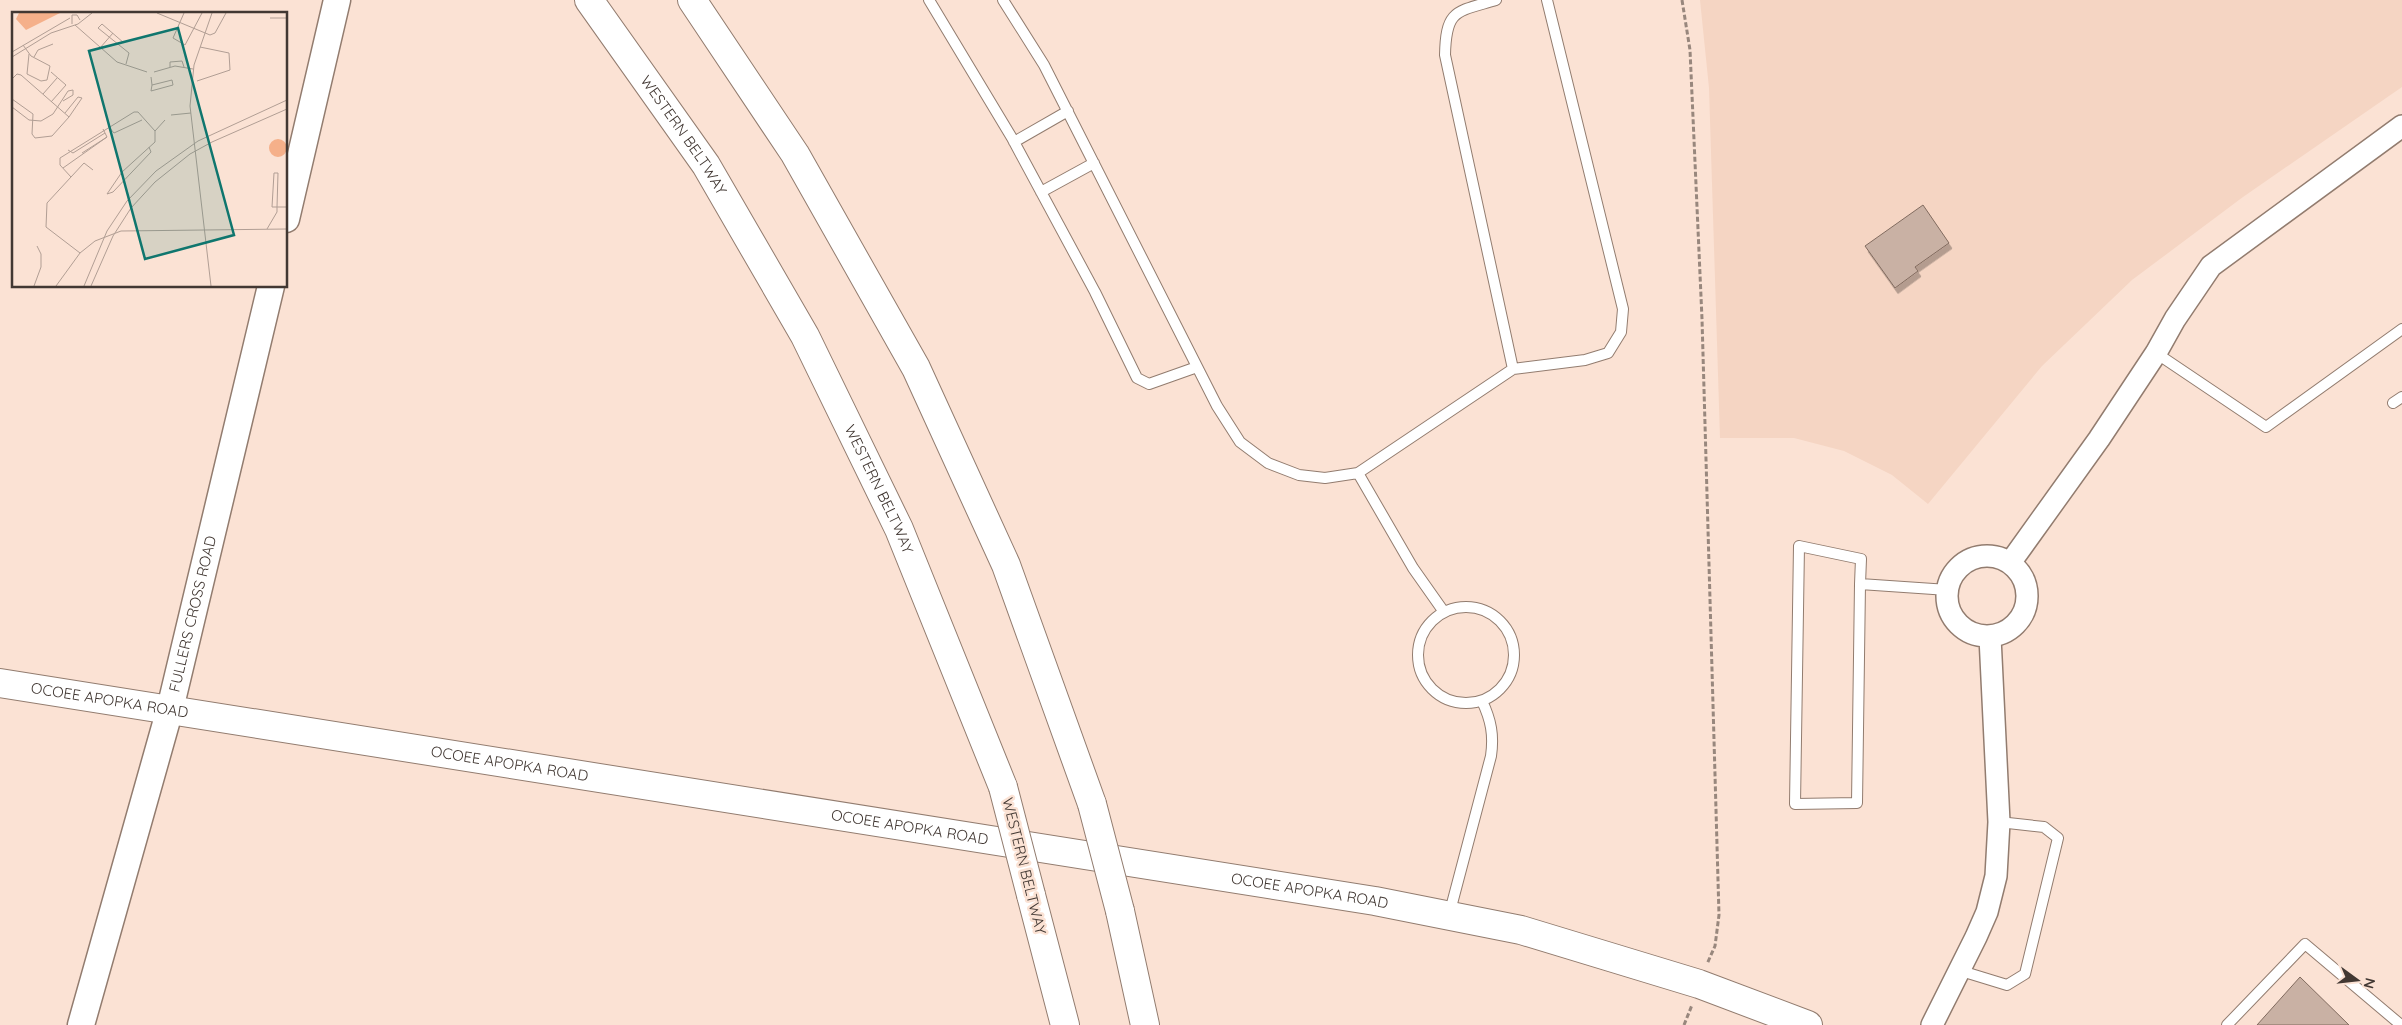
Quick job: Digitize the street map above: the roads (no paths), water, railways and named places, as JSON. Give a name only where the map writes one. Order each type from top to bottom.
[{"type":"main road","name":"WESTERN BELTWAY","points":[[589,0],[706,166],[805,336],[899,528],[1003,787],[1065,1025]]},
{"type":"main road","points":[[692,0],[795,154],[916,368],[1006,565],[1092,804],[1120,911],[1145,1025]]},
{"type":"main road","name":"OCOEE APOPKA ROAD","points":[[0,683],[1365,900],[1521,930],[1690,981],[1808,1025]]},
{"type":"street","points":[[288,210],[337,0]]},
{"type":"street","points":[[2010,563],[2099,439],[2211,266],[2402,126]]},
{"type":"street","name":"FULLERS CROSS ROAD","points":[[81,1025],[170,709],[271,288]]},
{"type":"street","points":[[1992,556],[2010,563],[2024,580],[2028,594],[2022,618],[2002,634],[1978,636],[1966,631],[1957,623],[1950,612],[1947,598],[1955,572],[1965,562],[1978,557],[1992,556]]},
{"type":"street","points":[[1932,1025],[1987,912],[1996,876],[1999,822],[1990,636]]},
{"type":"lane","points":[[929,0],[1014,142],[1137,378],[1149,384],[1197,367]]},
{"type":"lane","points":[[1004,0],[1044,65],[1217,406],[1240,442],[1268,464],[1299,475],[1325,478],[1358,474],[1513,369],[1584,360],[1608,353],[1621,332],[1623,308],[1548,0]]},
{"type":"lane","points":[[1496,0],[1461,10],[1450,19],[1445,32],[1445,55],[1513,369]]},
{"type":"lane","points":[[1014,142],[1068,111]]},
{"type":"lane","points":[[1041,192],[1094,163]]},
{"type":"lane","points":[[2156,353],[2266,427],[2402,329]]},
{"type":"lane","points":[[2393,403],[2402,397]]},
{"type":"lane","points":[[1358,474],[1413,568],[1444,612]]},
{"type":"lane","points":[[1799,546],[1861,559],[1860,584],[1857,803],[1795,804],[1799,546]]},
{"type":"lane","points":[[1860,584],[1948,590]]},
{"type":"lane","points":[[1462,606],[1477,608],[1491,613],[1502,623],[1510,636],[1514,651],[1512,668],[1505,683],[1496,693],[1482,701],[1464,703],[1445,698],[1431,689],[1422,675],[1418,659],[1419,644],[1424,630],[1432,620],[1444,612],[1462,606]]},
{"type":"lane","points":[[1448,916],[1491,756],[1493,739],[1490,719],[1482,701]]},
{"type":"lane","points":[[1958,970],[2007,986],[2025,974],[2058,838],[2044,827],[1999,822]]},
{"type":"lane","points":[[2227,1025],[2305,944],[2401,1025]]}]
